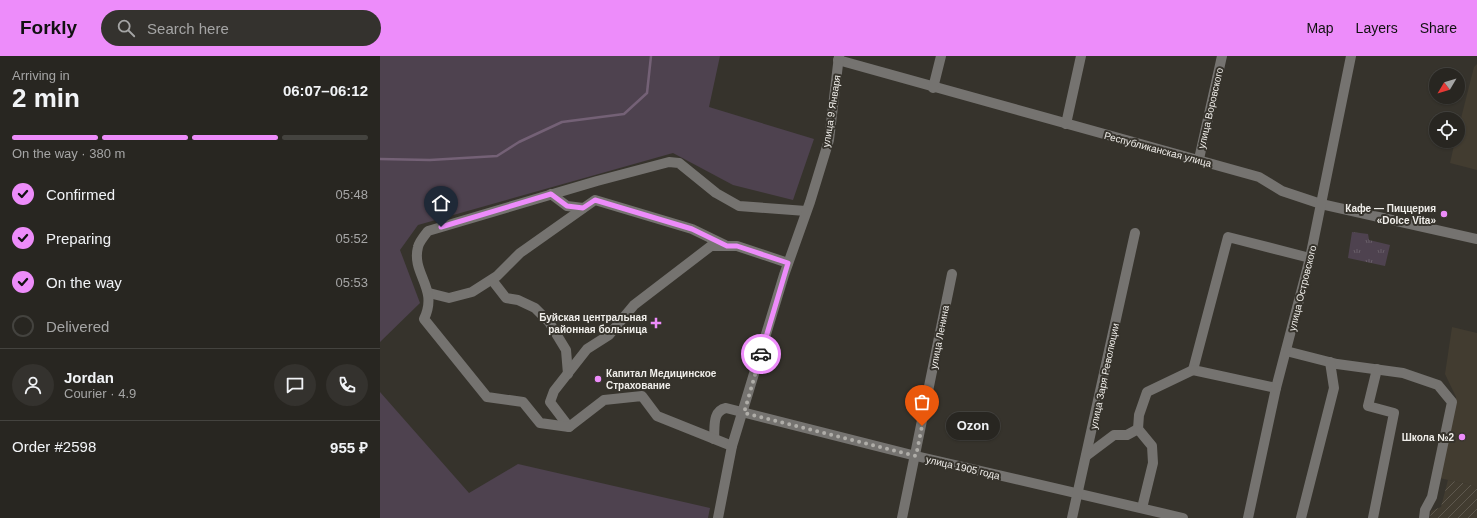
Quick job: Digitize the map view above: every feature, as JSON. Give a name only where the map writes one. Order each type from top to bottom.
[{"type":"street","points":[[933,88],[940,56]]},
{"type":"street","points":[[1066,124],[1081,56]]},
{"type":"street","name":"улица Воровского","points":[[1199,159],[1222,56]]},
{"type":"street","name":"улица Островского","points":[[1248,518],[1276,388],[1310,258],[1351,56]]},
{"type":"street","name":"Республиканская улица","points":[[839,58],[933,88],[1199,159],[1259,177],[1282,191],[1321,204],[1477,239]]},
{"type":"street","name":"улица 9 Января","points":[[808,207],[828,140],[839,58]]},
{"type":"street","points":[[718,518],[732,446],[744,413],[788,263],[808,207],[739,206],[716,193],[679,163],[674,162],[551,194],[428,231],[418,246],[417,260],[429,293],[429,308],[424,319],[487,397],[523,402],[540,424],[569,427],[604,400],[642,396],[657,416],[732,446]]},
{"type":"street","points":[[551,194],[567,206],[583,208]]},
{"type":"street","points":[[429,293],[449,298],[472,292],[492,280],[520,253],[595,200],[692,229],[727,246]]},
{"type":"street","name":"улица Заря Революции","points":[[1072,518],[1136,233]]},
{"type":"street","points":[[1193,370],[1228,237],[1310,258]]},
{"type":"street","points":[[569,427],[550,402],[554,391],[588,350],[609,335],[634,304],[659,284],[711,246],[737,246],[788,263]]},
{"type":"street","name":"улица Ленина","points":[[902,518],[916,456],[952,274]]},
{"type":"street","points":[[492,280],[506,298],[518,300],[535,308],[549,322],[566,350],[568,374]]},
{"type":"street","points":[[1286,351],[1330,362],[1403,373],[1438,385],[1452,402],[1432,497],[1425,510],[1424,518]]},
{"type":"street","points":[[1301,518],[1334,388],[1330,362]]},
{"type":"street","points":[[1373,518],[1394,412],[1368,406],[1377,369]]},
{"type":"street","points":[[1142,508],[1153,463],[1152,446],[1138,429],[1139,415],[1147,392],[1193,370],[1276,388]]},
{"type":"street","name":"улица 1905 года","points":[[714,439],[716,414],[720,409],[726,408],[916,456],[1183,518]]},
{"type":"street","points":[[1086,456],[1114,434],[1127,435],[1138,429]]},
{"type":"shaded area","points":[[1477,64],[1477,170],[1450,163],[1453,148],[1465,148],[1465,112],[1463,112],[1474,67]]},
{"type":"shaded area","name":"Школа №2","points":[[1452,327],[1477,333],[1477,489],[1472,485],[1439,478],[1456,397],[1445,374]]},
{"type":"shaded area","points":[[1448,480],[1472,485],[1477,489],[1477,518],[1430,518],[1431,511],[1441,507]]},
{"type":"green space","points":[[380,56],[720,56],[709,107],[814,139],[793,200],[733,185],[673,153],[418,225],[400,250],[420,303],[380,342]]},
{"type":"green space","points":[[1352,232],[1368,234],[1369,240],[1390,245],[1385,266],[1348,258]]},
{"type":"green space","points":[[380,392],[469,493],[518,464],[710,508],[708,518],[380,518]]},
{"type":"waterway","points":[[380,159],[430,160],[497,156],[519,142],[562,122],[624,114],[647,93],[651,56]]},
{"type":"way so far","points":[[761,354],[744,413],[916,456],[922,426]]},
{"type":"place","name":"Кафе — Пиццерия «Dolce Vita»","points":[[1444,214]]},
{"type":"place","name":"Буйская центральная районная больница","points":[[656,323]]},
{"type":"place","name":"Капитал Медицинское Страхование","points":[[598,379]]},
{"type":"place","name":"Ozon","points":[[922,426]]},
{"type":"place","name":"Школа №2","points":[[1462,437]]},
{"type":"route","points":[[441,227],[551,194],[567,206],[583,208],[595,200],[692,229],[727,246],[737,246],[788,263],[761,354]]}]
